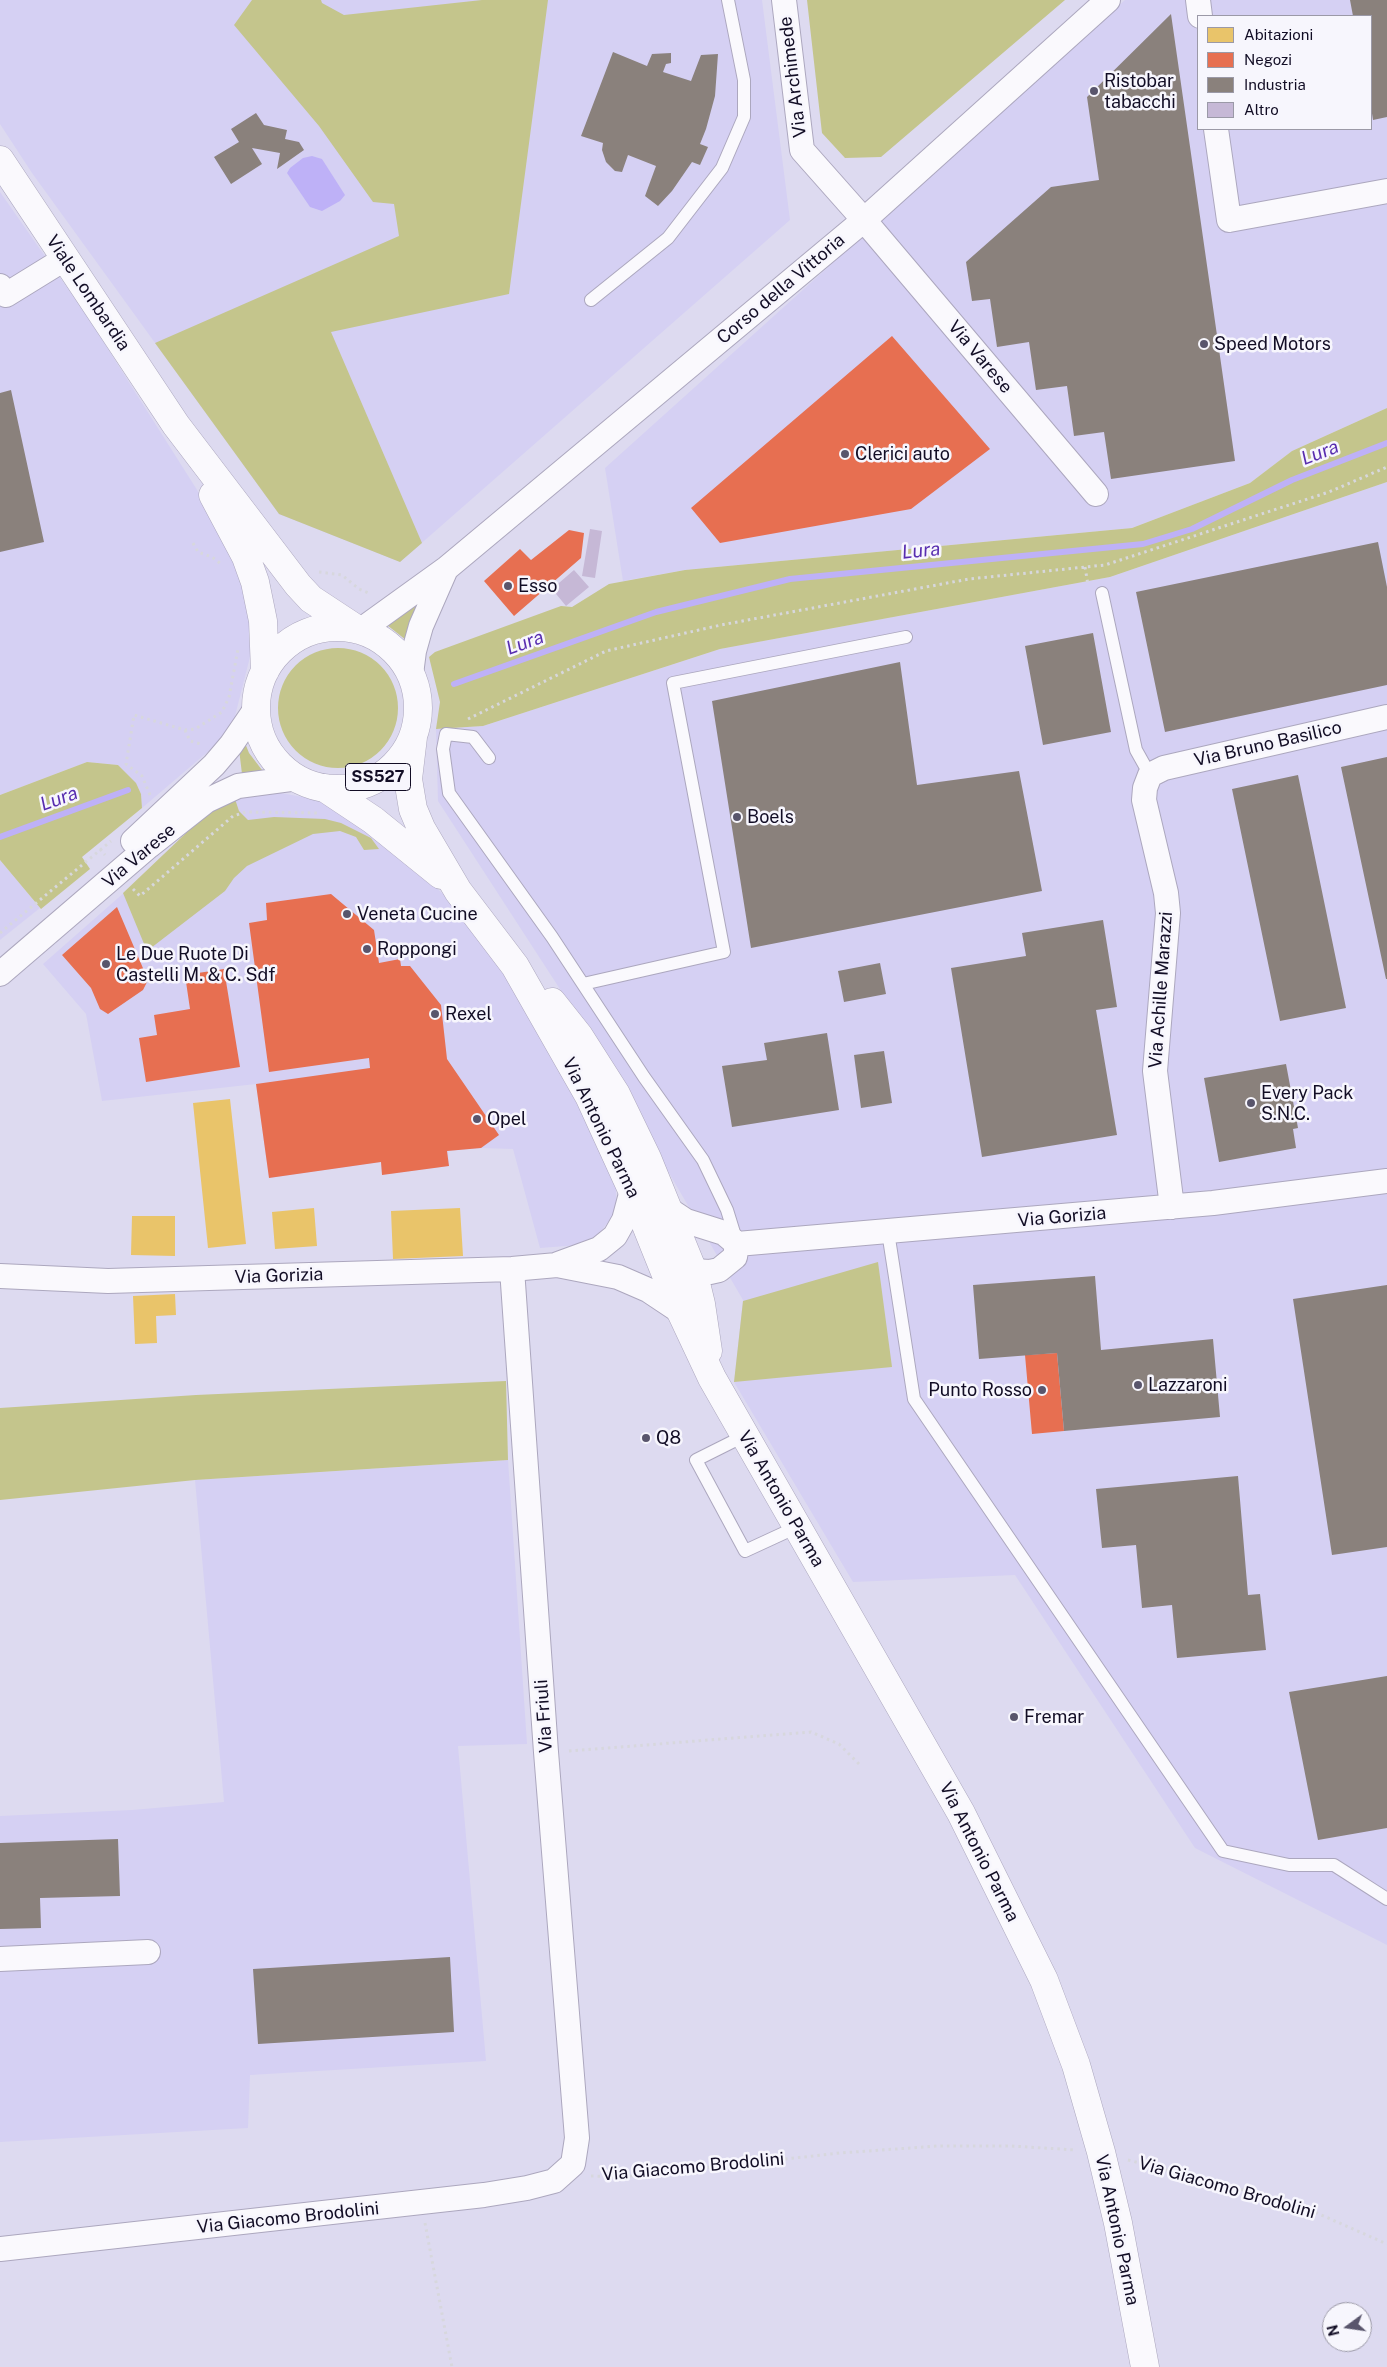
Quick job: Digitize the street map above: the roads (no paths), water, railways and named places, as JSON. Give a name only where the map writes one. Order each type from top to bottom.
[{"type":"main road","name":"Viale Lombardia","points":[[0,160],[176,425],[298,585],[311,598],[358,629]]},
{"type":"main road","name":"Viale Lombardia","points":[[176,425],[251,569],[263,621],[265,671]]},
{"type":"main road","name":"SS527","points":[[335,626],[358,629],[379,638],[392,648],[411,674],[418,705],[413,737],[396,763],[378,777],[324,801],[287,770],[268,748],[258,722],[257,695],[265,671],[283,648],[307,633],[335,626]]},
{"type":"main road","name":"Via Antonio Parma","points":[[413,737],[408,779],[413,809],[458,891],[515,966],[589,1096],[632,1190],[681,1312],[712,1378],[961,1813],[1044,1980],[1076,2065],[1101,2152],[1118,2223],[1145,2367]]},
{"type":"main road","name":"Via Antonio Parma","points":[[324,801],[405,844],[458,891]]},
{"type":"main road","name":"Via Antonio Parma","points":[[515,966],[547,996],[579,1036],[611,1086],[647,1158],[693,1272],[701,1304],[712,1378]]},
{"type":"street","name":"Via Archimede","points":[[784,0],[802,150],[864,220]]},
{"type":"street","name":"Corso della Vittoria","points":[[358,629],[447,568],[864,220],[1108,0]]},
{"type":"street","points":[[1198,0],[1200,15]]},
{"type":"street","points":[[1216,130],[1229,220],[1387,191]]},
{"type":"street","name":"Via Varese","points":[[864,220],[1096,494]]},
{"type":"street","points":[[0,286],[6,295],[66,258]]},
{"type":"street","name":"Corso della Vittoria","points":[[411,674],[419,632],[447,568]]},
{"type":"street","name":"Via Varese","points":[[0,956],[140,834],[214,765],[231,745],[257,707]]},
{"type":"street","name":"Via Bruno Basilico","points":[[1150,775],[1164,768],[1387,717]]},
{"type":"street","name":"Via Achille Marazzi","points":[[1150,775],[1145,788],[1144,800],[1166,893],[1168,913],[1155,1071],[1172,1207]]},
{"type":"street","name":"Via Varese","points":[[0,974],[149,846],[206,802],[238,786],[298,778]]},
{"type":"street","name":"Via Gorizia","points":[[737,1244],[1172,1207],[1387,1181]]},
{"type":"street","points":[[632,1190],[643,1201],[666,1247],[677,1261],[693,1272],[710,1272],[726,1265],[735,1256],[737,1244],[724,1233],[686,1221],[668,1209]]},
{"type":"street","name":"Via Gorizia","points":[[557,1265],[599,1249],[615,1236],[624,1220],[632,1190]]},
{"type":"street","name":"Via Gorizia","points":[[0,1276],[108,1281],[557,1265],[618,1277],[648,1290],[681,1312]]},
{"type":"street","name":"Via Friuli","points":[[512,1268],[546,1752],[577,2138],[573,2164]]},
{"type":"street","points":[[0,1959],[148,1952]]},
{"type":"street","name":"Via Giacomo Brodolini","points":[[0,2249],[421,2203],[526,2188],[554,2181],[573,2164]]},
{"type":"lane","points":[[591,300],[668,238],[722,168],[744,117],[744,80],[728,0]]},
{"type":"lane","points":[[1102,593],[1136,750],[1150,775]]},
{"type":"lane","points":[[583,984],[724,952],[673,683],[906,637]]},
{"type":"lane","points":[[489,758],[473,737],[446,734],[443,749],[449,793],[583,984],[644,1077],[702,1160],[727,1210],[737,1244]]},
{"type":"lane","points":[[888,1232],[914,1399],[1223,1850],[1289,1866],[1334,1864],[1387,1899]]},
{"type":"lane","points":[[744,1436],[696,1460],[745,1551],[796,1527]]},
{"type":"waterway","name":"Lura","points":[[454,684],[656,612],[790,579],[1143,544],[1192,529],[1292,480],[1387,443]]},
{"type":"waterway","name":"Lura","points":[[0,837],[128,790]]},
{"type":"place","name":"Ristobar tabacchi","points":[[1094,91]]},
{"type":"place","name":"Speed Motors","points":[[1204,344]]},
{"type":"place","name":"Clerici auto","points":[[845,454]]},
{"type":"place","name":"Esso","points":[[508,586]]},
{"type":"place","name":"Boels","points":[[737,817]]},
{"type":"place","name":"Veneta Cucine","points":[[347,914]]},
{"type":"place","name":"Roppongi","points":[[367,949]]},
{"type":"place","name":"Le Due Ruote Di Castelli M. & C. Sdf","points":[[106,964]]},
{"type":"place","name":"Rexel","points":[[435,1014]]},
{"type":"place","name":"Every Pack S.N.C.","points":[[1251,1103]]},
{"type":"place","name":"Opel","points":[[477,1119]]},
{"type":"place","name":"Lazzaroni","points":[[1138,1385]]},
{"type":"place","name":"Punto Rosso","points":[[1042,1390]]},
{"type":"place","name":"Q8","points":[[646,1438]]},
{"type":"place","name":"Fremar","points":[[1014,1717]]}]
